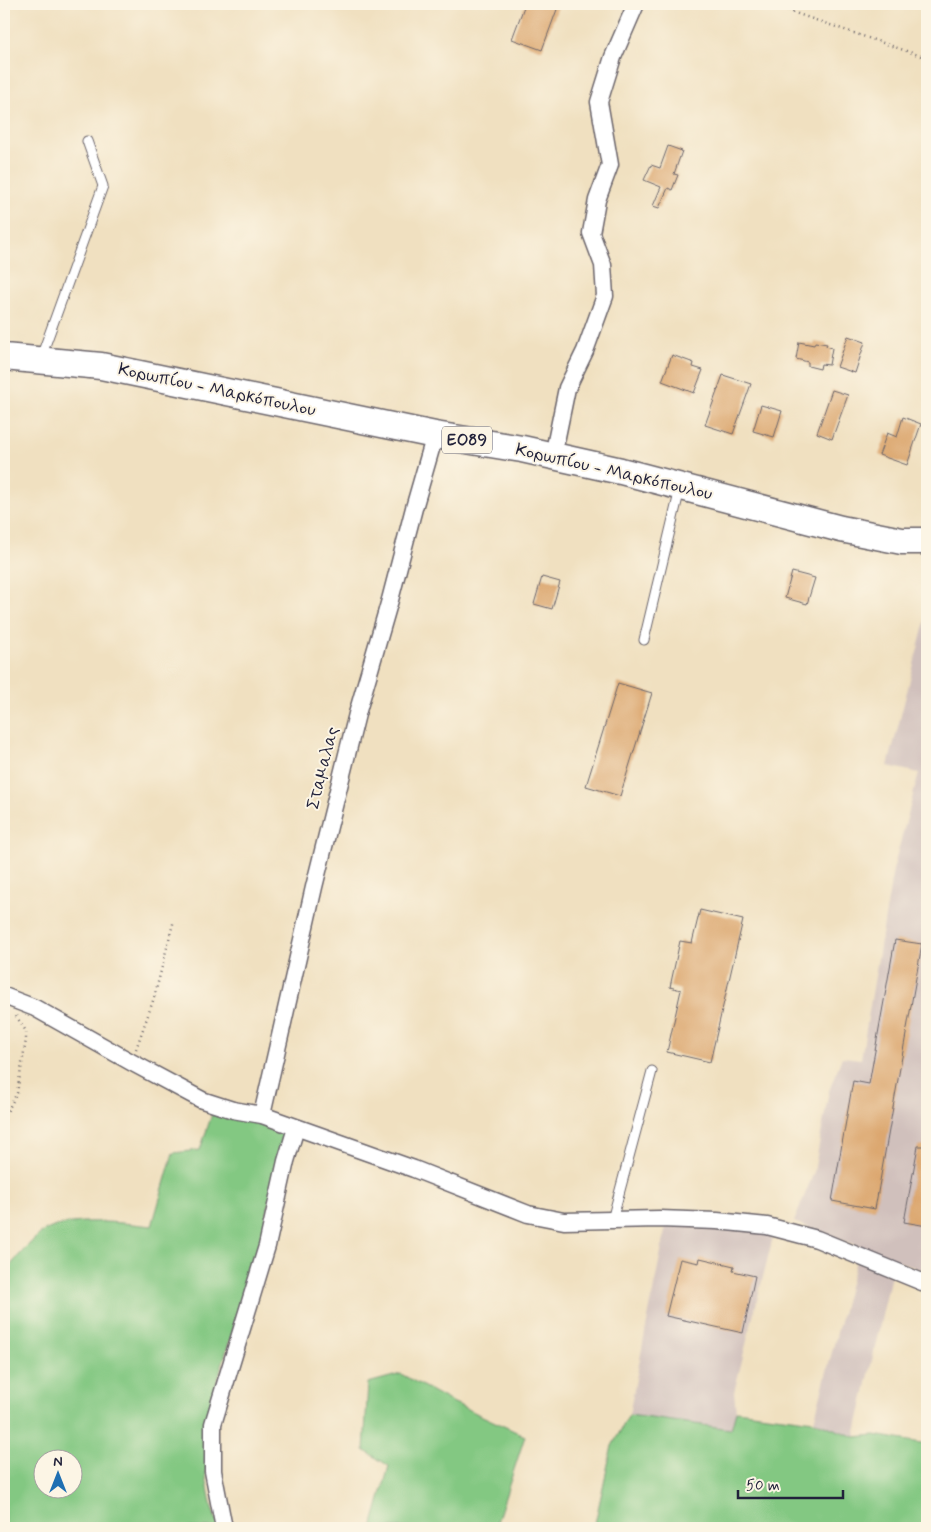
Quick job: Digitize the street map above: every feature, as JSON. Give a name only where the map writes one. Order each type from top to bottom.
[{"type":"main road","name":"Κορωπίου - Μαρκόπουλου","points":[[4,357],[101,366],[436,435],[522,449],[680,486],[841,529],[902,541],[927,541]]},
{"type":"street","points":[[553,456],[567,388],[585,351],[605,296],[603,265],[591,233],[597,200],[610,165],[599,102],[612,57],[636,4]]},
{"type":"street","name":"Σταμαλας","points":[[262,1115],[314,887],[355,723],[436,435]]},
{"type":"street","points":[[8,998],[35,1008],[128,1061],[202,1100],[233,1110],[262,1115],[414,1169],[528,1214],[564,1221],[717,1221],[767,1226],[816,1239],[927,1284]]},
{"type":"street","points":[[226,1528],[223,1523],[213,1471],[213,1424],[267,1246],[286,1161],[296,1128]]},
{"type":"lane","points":[[40,360],[103,186],[88,141]]},
{"type":"lane","points":[[644,640],[680,486]]},
{"type":"lane","points":[[612,1220],[652,1071]]},
{"type":"path","points":[[774,4],[927,58]]},
{"type":"path","points":[[128,1061],[138,1047],[154,998],[174,920]]},
{"type":"path","points":[[4,1114],[18,1094],[26,1040],[26,1031],[8,998]]},
{"type":"shaded area","points":[[927,613],[927,1272],[794,1222],[814,1172],[829,1091],[842,1057],[861,1059],[893,870],[919,773],[888,766]]},
{"type":"shaded area","points":[[707,1225],[774,1233],[734,1392],[736,1411],[731,1429],[629,1415],[666,1226]]},
{"type":"shaded area","points":[[856,1260],[891,1275],[855,1437],[814,1421]]},
{"type":"green space","points":[[213,1111],[256,1119],[286,1130],[260,1244],[213,1394],[207,1427],[206,1477],[212,1509],[220,1528],[4,1528],[4,1269],[8,1268],[40,1234],[64,1224],[94,1222],[152,1226],[173,1153],[200,1150]]},
{"type":"green space","points":[[401,1374],[448,1400],[525,1436],[495,1528],[372,1528],[389,1466],[364,1450],[368,1383]]},
{"type":"green space","points":[[736,1411],[814,1421],[855,1437],[875,1435],[927,1444],[927,1528],[594,1528],[612,1446],[629,1415],[731,1429]]},
{"type":"building","points":[[525,4],[559,4],[542,50],[512,39]]},
{"type":"building","points":[[668,146],[682,151],[674,174],[678,175],[672,190],[668,188],[659,208],[653,206],[661,187],[644,180],[651,165],[660,168]]},
{"type":"building","points":[[848,336],[865,342],[855,373],[837,367]]},
{"type":"building","points":[[799,342],[814,345],[815,342],[827,344],[826,346],[832,348],[829,365],[821,364],[820,369],[808,366],[808,362],[796,359]]},
{"type":"building","points":[[672,355],[694,363],[693,367],[703,370],[694,393],[662,381]]},
{"type":"building","points":[[723,375],[751,384],[733,434],[705,425]]},
{"type":"building","points":[[832,390],[848,395],[832,439],[817,433]]},
{"type":"building","points":[[761,405],[782,411],[774,437],[753,431]]},
{"type":"building","points":[[903,417],[921,424],[907,465],[879,455],[887,433],[897,437]]},
{"type":"building","points":[[792,572],[815,578],[807,604],[785,598]]},
{"type":"building","points":[[542,577],[560,582],[552,609],[534,604]]},
{"type":"building","points":[[618,683],[652,693],[620,796],[586,786]]},
{"type":"building","points":[[700,910],[743,920],[710,1062],[667,1052],[681,990],[670,987],[680,941],[692,943]]},
{"type":"building","points":[[895,940],[922,944],[875,1209],[832,1201],[853,1081],[869,1084]]},
{"type":"building","points":[[926,1132],[927,1226],[904,1222],[918,1146],[924,1146]]},
{"type":"building","points":[[700,1258],[734,1266],[733,1271],[755,1276],[743,1333],[666,1316],[680,1259],[699,1263]]}]
